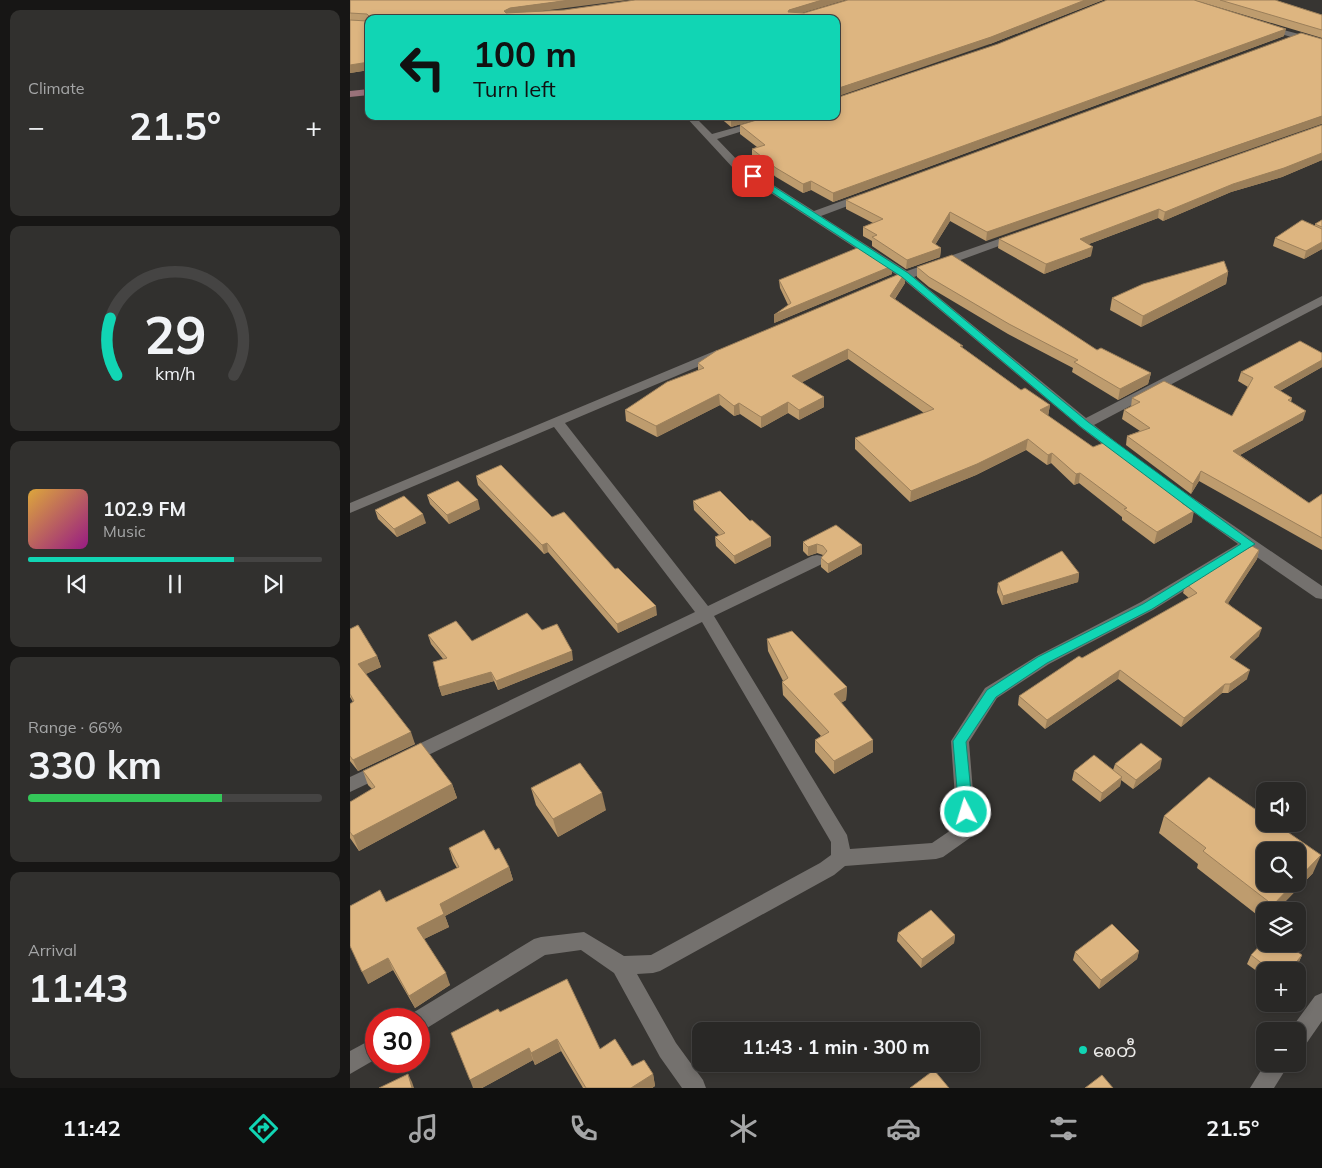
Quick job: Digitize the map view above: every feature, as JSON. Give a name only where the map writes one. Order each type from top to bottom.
[{"type":"street","points":[[1261,25],[1322,44]]},
{"type":"street","points":[[1279,43],[1298,36]]},
{"type":"street","points":[[350,94],[365,92]]},
{"type":"street","points":[[693,120],[738,166],[905,275],[1085,424],[1131,459]]},
{"type":"street","points":[[710,138],[773,120]]},
{"type":"street","points":[[812,215],[878,191]]},
{"type":"street","points":[[878,287],[905,275],[1026,233]]},
{"type":"street","points":[[1085,424],[1322,300]]},
{"type":"street","points":[[350,508],[731,348]]},
{"type":"street","points":[[557,422],[705,614],[840,842],[841,858]]},
{"type":"street","points":[[1162,482],[1322,594]]},
{"type":"street","points":[[620,966],[653,964],[827,869],[841,858],[936,851],[968,829],[960,741],[991,693],[1043,660],[1147,606],[1249,544]]},
{"type":"street","points":[[350,785],[817,560]]},
{"type":"street","points":[[430,1014],[542,946],[584,940],[620,966],[668,1050],[695,1088]]},
{"type":"street","points":[[1306,1026],[1322,1003]]},
{"type":"street","points":[[350,1063],[365,1054]]},
{"type":"street","points":[[1261,1088],[1272,1072]]},
{"type":"building","points":[[350,0],[570,0],[510,8],[504,11],[506,13],[564,10],[635,0],[822,0],[789,10],[788,12],[804,13],[848,0],[1085,0],[991,37],[840,88],[840,15],[368,15],[350,13]]},
{"type":"building","points":[[1107,0],[1194,0],[1286,29],[833,193],[811,181],[803,184],[776,168],[752,149],[765,145],[740,125],[757,120],[840,120],[840,97],[998,44]]},
{"type":"building","points":[[1220,0],[1275,0],[1322,15],[1322,30]]},
{"type":"building","points":[[350,20],[365,21],[365,63],[350,65]]},
{"type":"building","points":[[1301,33],[1322,39],[1322,116],[987,232],[950,212],[932,242],[941,248],[907,260],[872,237],[877,235],[863,227],[883,219],[846,200]]},
{"type":"building","points":[[1322,125],[1322,153],[1284,168],[1233,184],[1165,212],[1159,209],[1080,239],[1093,247],[1046,264],[999,239]]},
{"type":"building","points":[[1302,220],[1322,229],[1322,242],[1306,251],[1275,238]]},
{"type":"building","points":[[1322,220],[1322,227],[1315,224]]},
{"type":"building","points":[[862,246],[892,266],[774,315],[791,303],[779,280]]},
{"type":"building","points":[[952,255],[1097,350],[1101,348],[1151,373],[1120,389],[1074,362],[1078,360],[1009,324],[929,277],[917,267]]},
{"type":"building","points":[[1224,261],[1228,272],[1143,316],[1112,298],[1143,284]]},
{"type":"building","points":[[904,272],[890,296],[963,346],[960,346],[1021,390],[1025,388],[1050,405],[1040,410],[1093,447],[1111,440],[1186,495],[1182,503],[1194,511],[1157,532],[1124,509],[1127,508],[1080,473],[1076,474],[1052,453],[1048,455],[1028,439],[977,464],[911,491],[855,438],[934,409],[848,349],[792,376],[824,397],[799,410],[788,402],[761,417],[739,403],[734,406],[719,394],[656,426],[625,410],[667,382],[704,368],[698,363],[716,351]]},
{"type":"building","points":[[1300,341],[1322,353],[1322,360],[1274,387],[1292,398],[1288,400],[1306,411],[1233,451],[1309,503],[1322,494],[1322,538],[1201,471],[1193,484],[1127,436],[1150,428],[1124,410],[1140,402],[1132,398],[1164,381],[1232,416],[1253,378],[1241,372]]},
{"type":"building","points":[[501,465],[552,517],[564,512],[615,569],[618,568],[656,606],[617,624],[547,543],[542,545],[476,476]]},
{"type":"building","points":[[458,481],[478,500],[447,515],[427,495]]},
{"type":"building","points":[[720,491],[750,521],[752,520],[771,537],[734,556],[715,537],[725,533],[693,501]]},
{"type":"building","points":[[404,496],[423,514],[394,529],[375,510]]},
{"type":"building","points":[[836,525],[862,545],[828,564],[821,558],[827,551],[823,546],[817,544],[808,547],[803,542]]},
{"type":"building","points":[[1252,546],[1259,550],[1225,602],[1262,628],[1230,657],[1250,670],[1230,684],[1225,684],[1184,718],[1120,670],[1047,720],[1019,696],[1079,656],[1082,658],[1197,593],[1186,584]]},
{"type":"building","points":[[1062,551],[1079,573],[1003,596],[998,583]]},
{"type":"building","points":[[527,613],[542,630],[557,624],[572,651],[496,681],[491,672],[439,687],[433,662],[447,658],[428,635],[456,621],[472,641]]},
{"type":"building","points":[[358,625],[377,656],[358,664],[411,732],[353,760],[350,756],[350,704],[354,701],[350,694],[350,629]]},
{"type":"building","points":[[792,631],[847,687],[834,694],[873,740],[834,761],[815,740],[829,732],[782,682],[788,678],[767,639]]},
{"type":"building","points":[[421,743],[452,784],[353,836],[350,832],[350,802],[375,787],[363,771]]},
{"type":"building","points":[[1141,743],[1162,759],[1136,780],[1115,764]]},
{"type":"building","points":[[1094,755],[1122,777],[1102,793],[1074,771]]},
{"type":"building","points":[[580,763],[602,793],[553,819],[531,788]]},
{"type":"building","points":[[1209,777],[1256,810],[1256,832],[1288,832],[1302,842],[1256,842],[1256,892],[1203,851],[1206,848],[1164,816]]},
{"type":"building","points":[[484,830],[495,850],[499,848],[509,867],[440,904],[444,914],[417,928],[446,973],[409,996],[388,958],[362,972],[350,946],[350,906],[380,890],[386,902],[459,867],[449,848]]},
{"type":"building","points":[[1306,845],[1321,855],[1306,871]]},
{"type":"building","points":[[1256,892],[1285,892],[1276,902],[1269,902]]},
{"type":"building","points":[[931,910],[955,935],[922,959],[898,933]]},
{"type":"building","points":[[1112,924],[1139,951],[1101,980],[1075,952]]},
{"type":"building","points":[[1256,950],[1256,952],[1298,952],[1302,955],[1296,962],[1260,962],[1251,955]]},
{"type":"building","points":[[567,979],[600,1049],[615,1039],[632,1066],[644,1060],[653,1074],[631,1088],[586,1088],[557,1039],[531,1053],[529,1048],[470,1080],[451,1033],[498,1009],[500,1012]]},
{"type":"building","points":[[931,1072],[936,1072],[949,1088],[910,1088]]},
{"type":"building","points":[[408,1074],[412,1088],[379,1088]]},
{"type":"building","points":[[1102,1075],[1113,1088],[1085,1088]]},
{"type":"place","name":"စေတီ","points":[[1083,1050]]},
{"type":"route","points":[[753,176],[905,275],[1085,424],[1209,517],[1249,544],[1147,606],[1043,660],[991,693],[960,741],[966,812]]}]
